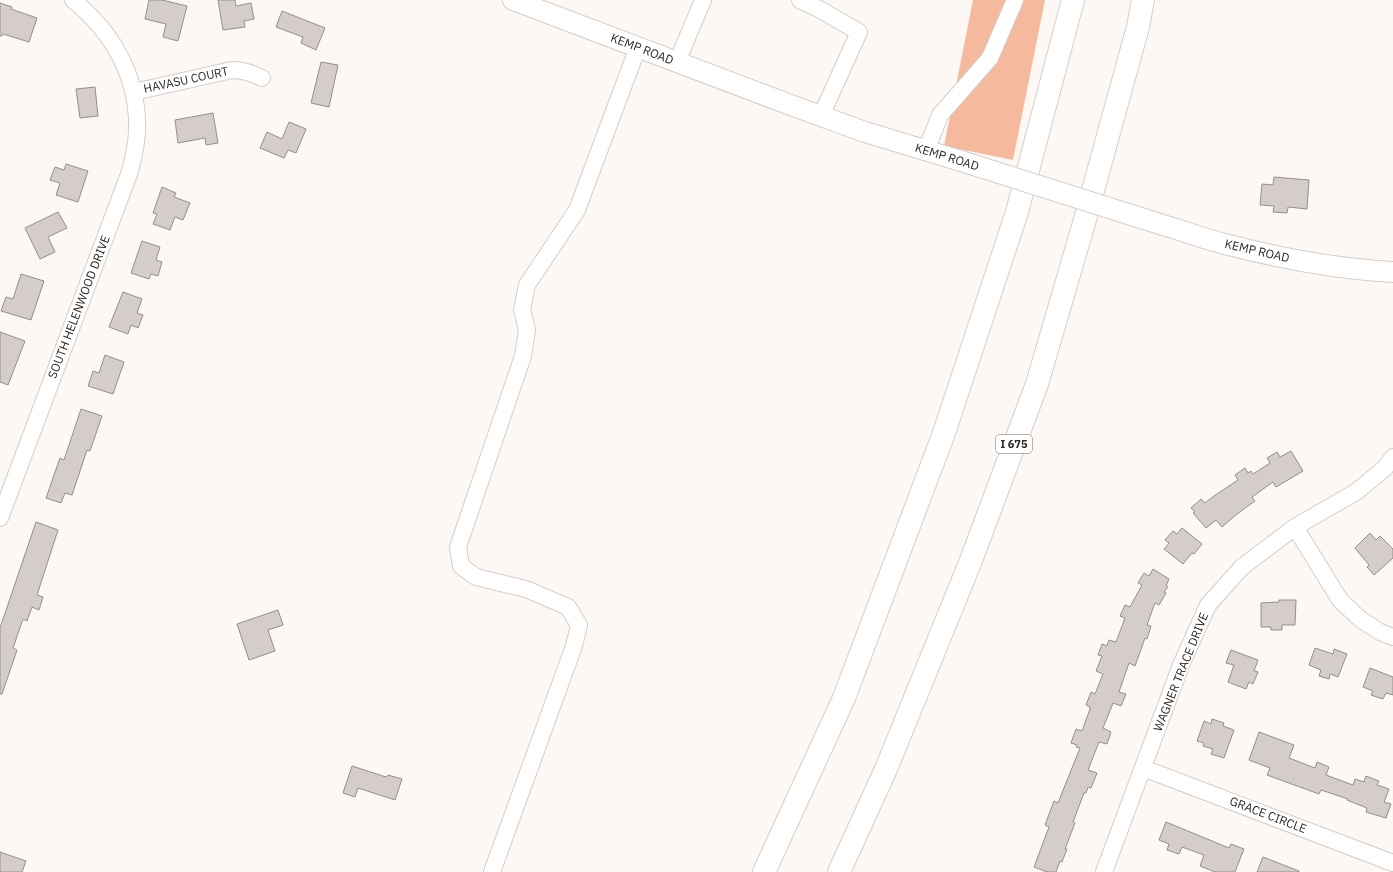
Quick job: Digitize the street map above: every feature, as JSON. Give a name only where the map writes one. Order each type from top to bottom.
[{"type":"highway","points":[[764,872],[844,698],[944,433],[1016,212],[1073,0]]},
{"type":"highway","name":"I 675","points":[[839,872],[886,769],[970,563],[1037,384],[1086,215],[1138,27],[1144,0]]},
{"type":"main road","name":"KEMP ROAD","points":[[513,0],[865,132],[1224,244],[1295,260],[1393,272]]},
{"type":"street","name":"SOUTH HELENWOOD DRIVE","points":[[0,518],[129,174],[137,133],[137,112],[134,92],[128,72],[119,53],[106,33],[90,15],[73,0]]},
{"type":"street","points":[[677,62],[703,0]]},
{"type":"street","points":[[800,0],[859,32],[821,116]]},
{"type":"street","points":[[926,151],[940,115],[990,58],[1015,0]]},
{"type":"street","points":[[492,872],[574,646],[579,625],[568,607],[526,589],[476,577],[461,566],[458,547],[523,356],[527,330],[522,310],[527,285],[577,210],[638,47]]},
{"type":"street","name":"HAVASU COURT","points":[[134,92],[232,70],[239,70],[262,78]]},
{"type":"street","name":"WAGNER TRACE DRIVE","points":[[1104,872],[1181,665],[1208,605],[1242,567],[1295,527],[1356,492],[1385,468],[1393,457]]},
{"type":"street","points":[[1295,527],[1340,600],[1360,619],[1380,632],[1393,637]]},
{"type":"street","name":"GRACE CIRCLE","points":[[1143,768],[1393,863]]},
{"type":"shaded area","points":[[973,0],[1045,0],[1013,160],[944,146]]},
{"type":"building","points":[[149,0],[162,0],[187,6],[178,41],[163,37],[166,24],[145,19]]},
{"type":"building","points":[[218,0],[235,0],[236,6],[251,3],[254,19],[244,21],[245,27],[223,30]]},
{"type":"building","points":[[0,3],[12,7],[11,9],[37,18],[29,42],[3,34],[0,36]]},
{"type":"building","points":[[282,11],[325,28],[316,50],[301,43],[303,37],[276,27]]},
{"type":"building","points":[[321,62],[338,65],[329,107],[311,103]]},
{"type":"building","points":[[95,87],[98,116],[80,118],[76,89]]},
{"type":"building","points":[[213,113],[218,143],[206,145],[205,138],[178,143],[175,120]]},
{"type":"building","points":[[289,122],[306,129],[296,153],[288,150],[284,158],[260,148],[267,132],[282,139]]},
{"type":"building","points":[[66,164],[88,171],[78,202],[56,195],[60,183],[50,180],[55,167],[64,170]]},
{"type":"building","points":[[1274,177],[1309,180],[1307,209],[1288,207],[1287,213],[1273,212],[1274,206],[1260,205],[1262,184],[1273,185]]},
{"type":"building","points":[[162,187],[176,193],[174,197],[190,203],[183,220],[175,217],[170,230],[153,224],[157,214],[153,213]]},
{"type":"building","points":[[58,212],[67,228],[48,237],[55,252],[40,259],[25,228]]},
{"type":"building","points":[[142,241],[160,247],[156,260],[162,262],[158,276],[151,274],[149,279],[131,273]]},
{"type":"building","points":[[21,274],[44,281],[31,320],[1,311],[6,297],[13,299]]},
{"type":"building","points":[[123,292],[142,299],[137,313],[143,315],[138,328],[131,325],[128,334],[109,327]]},
{"type":"building","points":[[0,332],[25,341],[8,385],[0,382]]},
{"type":"building","points":[[105,355],[124,362],[113,394],[88,386],[93,371],[99,373]]},
{"type":"building","points":[[81,409],[102,416],[90,451],[87,450],[72,495],[65,493],[61,503],[46,498],[60,458],[64,460]]},
{"type":"building","points":[[1291,451],[1303,471],[1276,487],[1273,482],[1252,497],[1255,501],[1222,527],[1216,520],[1206,528],[1193,513],[1195,512],[1191,508],[1201,499],[1205,503],[1238,480],[1235,475],[1245,468],[1248,473],[1251,471],[1253,474],[1270,463],[1267,458],[1277,452],[1280,457]]},
{"type":"building","points":[[36,522],[58,530],[37,595],[43,597],[39,610],[32,607],[27,621],[23,619],[13,648],[17,650],[2,694],[0,694],[0,628]]},
{"type":"building","points":[[1182,528],[1202,544],[1183,564],[1164,549],[1169,543],[1165,540],[1173,531],[1177,534]]},
{"type":"building","points":[[1370,533],[1376,540],[1380,536],[1393,549],[1393,558],[1374,575],[1367,567],[1369,565],[1355,548]]},
{"type":"building","points":[[1153,569],[1169,579],[1166,586],[1168,587],[1164,592],[1166,593],[1159,605],[1155,603],[1147,625],[1151,626],[1147,639],[1145,638],[1135,666],[1129,663],[1119,692],[1126,694],[1121,706],[1113,703],[1103,728],[1111,732],[1107,744],[1099,742],[1088,770],[1097,773],[1091,788],[1088,787],[1086,793],[1084,793],[1073,822],[1075,823],[1065,849],[1067,849],[1062,862],[1060,861],[1056,872],[1047,872],[1034,867],[1049,827],[1045,825],[1054,801],[1058,803],[1080,748],[1071,743],[1076,729],[1082,731],[1090,709],[1090,707],[1086,705],[1091,692],[1095,694],[1103,674],[1096,671],[1102,656],[1098,655],[1102,644],[1107,646],[1109,640],[1116,642],[1125,618],[1120,616],[1125,605],[1130,607],[1142,585],[1138,583],[1144,573],[1149,576]]},
{"type":"building","points":[[1279,600],[1296,600],[1295,625],[1282,625],[1282,630],[1271,630],[1271,627],[1261,627],[1261,603],[1279,602]]},
{"type":"building","points":[[278,610],[283,625],[268,630],[275,651],[249,660],[237,624]]},
{"type":"building","points":[[1315,648],[1333,654],[1334,649],[1347,654],[1338,677],[1330,674],[1329,679],[1319,676],[1321,670],[1309,665]]},
{"type":"building","points":[[1231,650],[1258,660],[1254,671],[1258,672],[1253,684],[1249,682],[1246,689],[1228,682],[1234,665],[1226,663]]},
{"type":"building","points":[[1370,668],[1393,677],[1393,695],[1386,693],[1383,699],[1371,695],[1373,691],[1363,687]]},
{"type":"building","points":[[1212,719],[1224,723],[1223,726],[1234,730],[1224,758],[1211,754],[1213,749],[1203,746],[1204,743],[1197,741],[1204,721],[1211,724]]},
{"type":"building","points":[[1259,732],[1294,745],[1289,758],[1315,768],[1317,762],[1329,767],[1326,775],[1353,785],[1355,779],[1364,782],[1366,776],[1379,781],[1377,785],[1389,789],[1384,802],[1391,804],[1386,818],[1366,812],[1367,808],[1347,800],[1348,799],[1321,790],[1319,794],[1267,775],[1270,768],[1249,760]]},
{"type":"building","points":[[352,766],[386,777],[388,775],[402,779],[395,800],[358,788],[355,797],[343,793]]},
{"type":"building","points":[[1166,822],[1229,848],[1231,844],[1244,849],[1235,872],[1215,872],[1200,866],[1204,855],[1182,847],[1179,854],[1167,850],[1169,844],[1159,840]]},
{"type":"building","points":[[0,852],[26,861],[22,872],[0,872]]},
{"type":"building","points":[[1263,857],[1299,871],[1299,872],[1257,872]]}]
